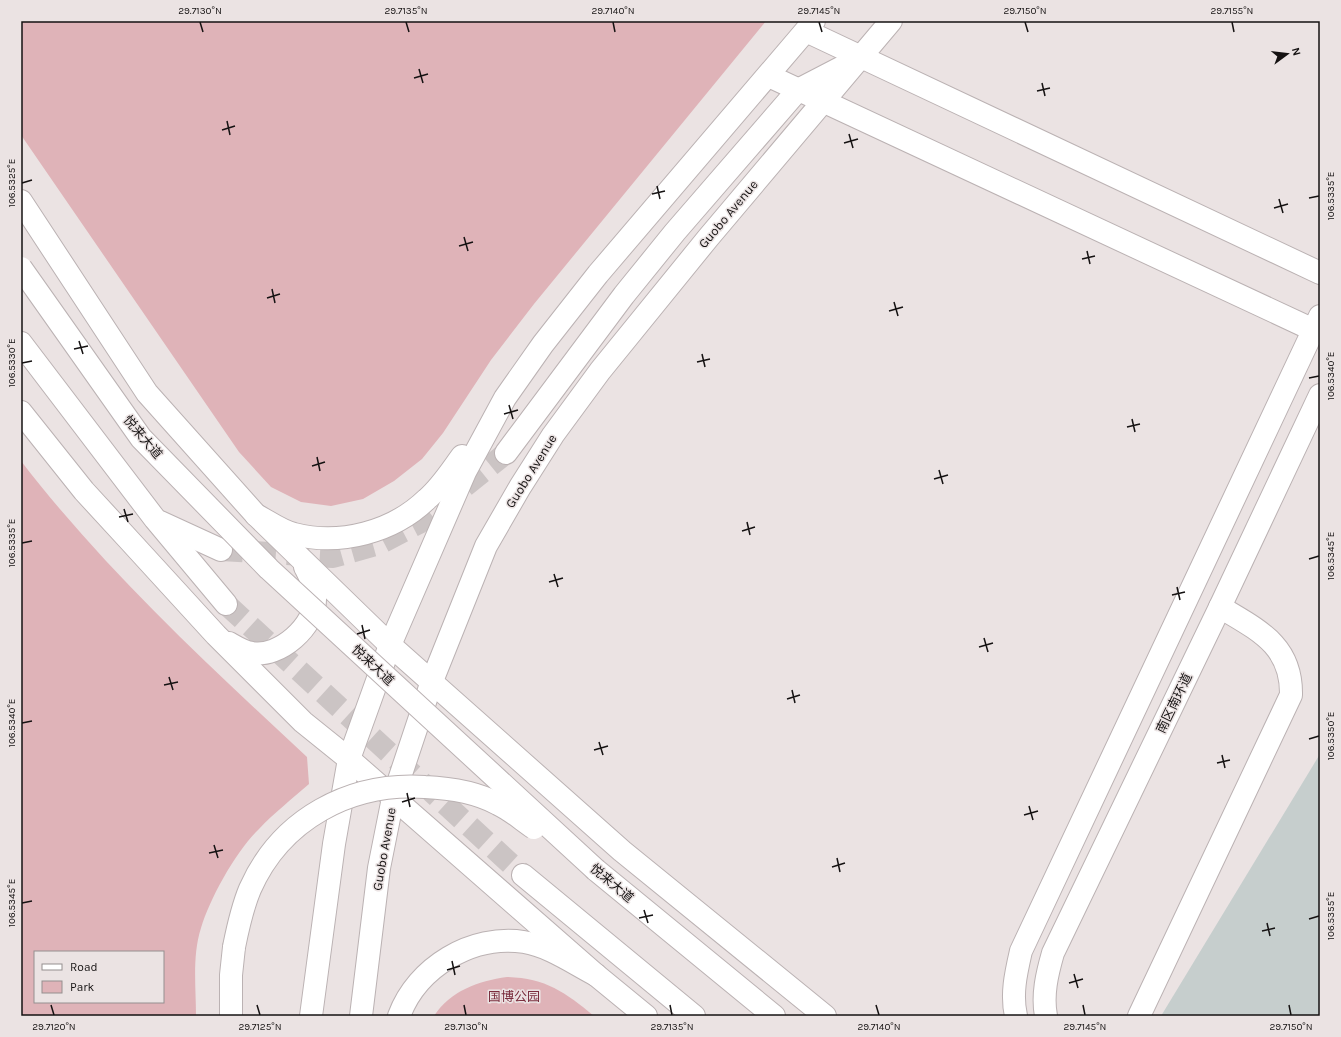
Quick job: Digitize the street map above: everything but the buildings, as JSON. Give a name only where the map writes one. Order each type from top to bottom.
[{"type":"main road","name":"Guobo Avenue","points":[[361,1016],[379,868],[393,798],[432,681],[486,546],[520,487],[553,435],[648,311],[891,21]]},
{"type":"main road","points":[[256,515],[292,534],[312,538],[332,539],[374,531],[398,521],[428,499],[441,484],[505,398],[543,344],[598,274],[769,76],[810,26],[862,57],[1320,273]]},
{"type":"main road","points":[[506,453],[624,295],[675,232],[798,90],[862,57]]},
{"type":"main road","points":[[769,76],[1318,327],[1021,951],[1000,1016]]},
{"type":"main road","points":[[21,201],[147,393],[256,515],[390,645],[622,851],[825,1016]]},
{"type":"main road","name":"悦来大道","points":[[21,268],[141,438],[269,569],[596,870],[774,1016]]},
{"type":"main road","points":[[21,343],[155,520],[226,604]]},
{"type":"main road","name":"南区南环道","points":[[1046,1016],[1045,992],[1047,974],[1053,953],[1220,607],[1320,395]]},
{"type":"main road","points":[[311,1016],[334,844],[349,759],[390,645],[465,472],[505,398]]},
{"type":"main road","points":[[21,412],[84,491],[216,635],[303,722],[349,759],[596,975],[646,1016]]},
{"type":"main road","points":[[155,520],[221,550]]},
{"type":"main road","points":[[216,635],[239,649],[252,653],[279,648],[293,639],[304,629],[312,615],[316,599],[314,585],[302,561]]},
{"type":"main road","points":[[1139,1016],[1291,695],[1291,678],[1285,658],[1274,644],[1264,634],[1220,607]]},
{"type":"main road","points":[[231,1016],[231,975],[234,947],[241,914],[250,888],[263,865],[281,841],[300,823],[322,808],[348,797],[373,789],[408,786],[436,787],[468,793],[498,804],[596,870]]},
{"type":"main road","points":[[523,875],[694,1016]]},
{"type":"main road","points":[[399,1016],[413,990],[426,974],[444,960],[479,944],[502,940],[525,942],[544,948],[596,975]]},
{"type":"main road","points":[[1016,1016],[1014,1006],[1014,986],[1021,951]]},
{"type":"green space","points":[[21,21],[766,21],[534,304],[491,360],[443,433],[422,459],[394,481],[363,499],[331,506],[301,502],[271,487],[239,452],[21,135]]},
{"type":"green space","points":[[21,461],[53,501],[122,578],[232,687],[307,757],[309,784],[271,817],[250,838],[233,862],[217,889],[205,916],[196,949],[196,1016],[21,1016]]},
{"type":"green space","name":"国博公园","points":[[507,977],[533,980],[544,983],[564,993],[594,1016],[434,1016],[448,1000],[456,994],[486,981]]},
{"type":"tunnel","points":[[221,550],[333,557],[379,544],[419,523],[506,453]]},
{"type":"tunnel","points":[[226,604],[523,875]]}]
